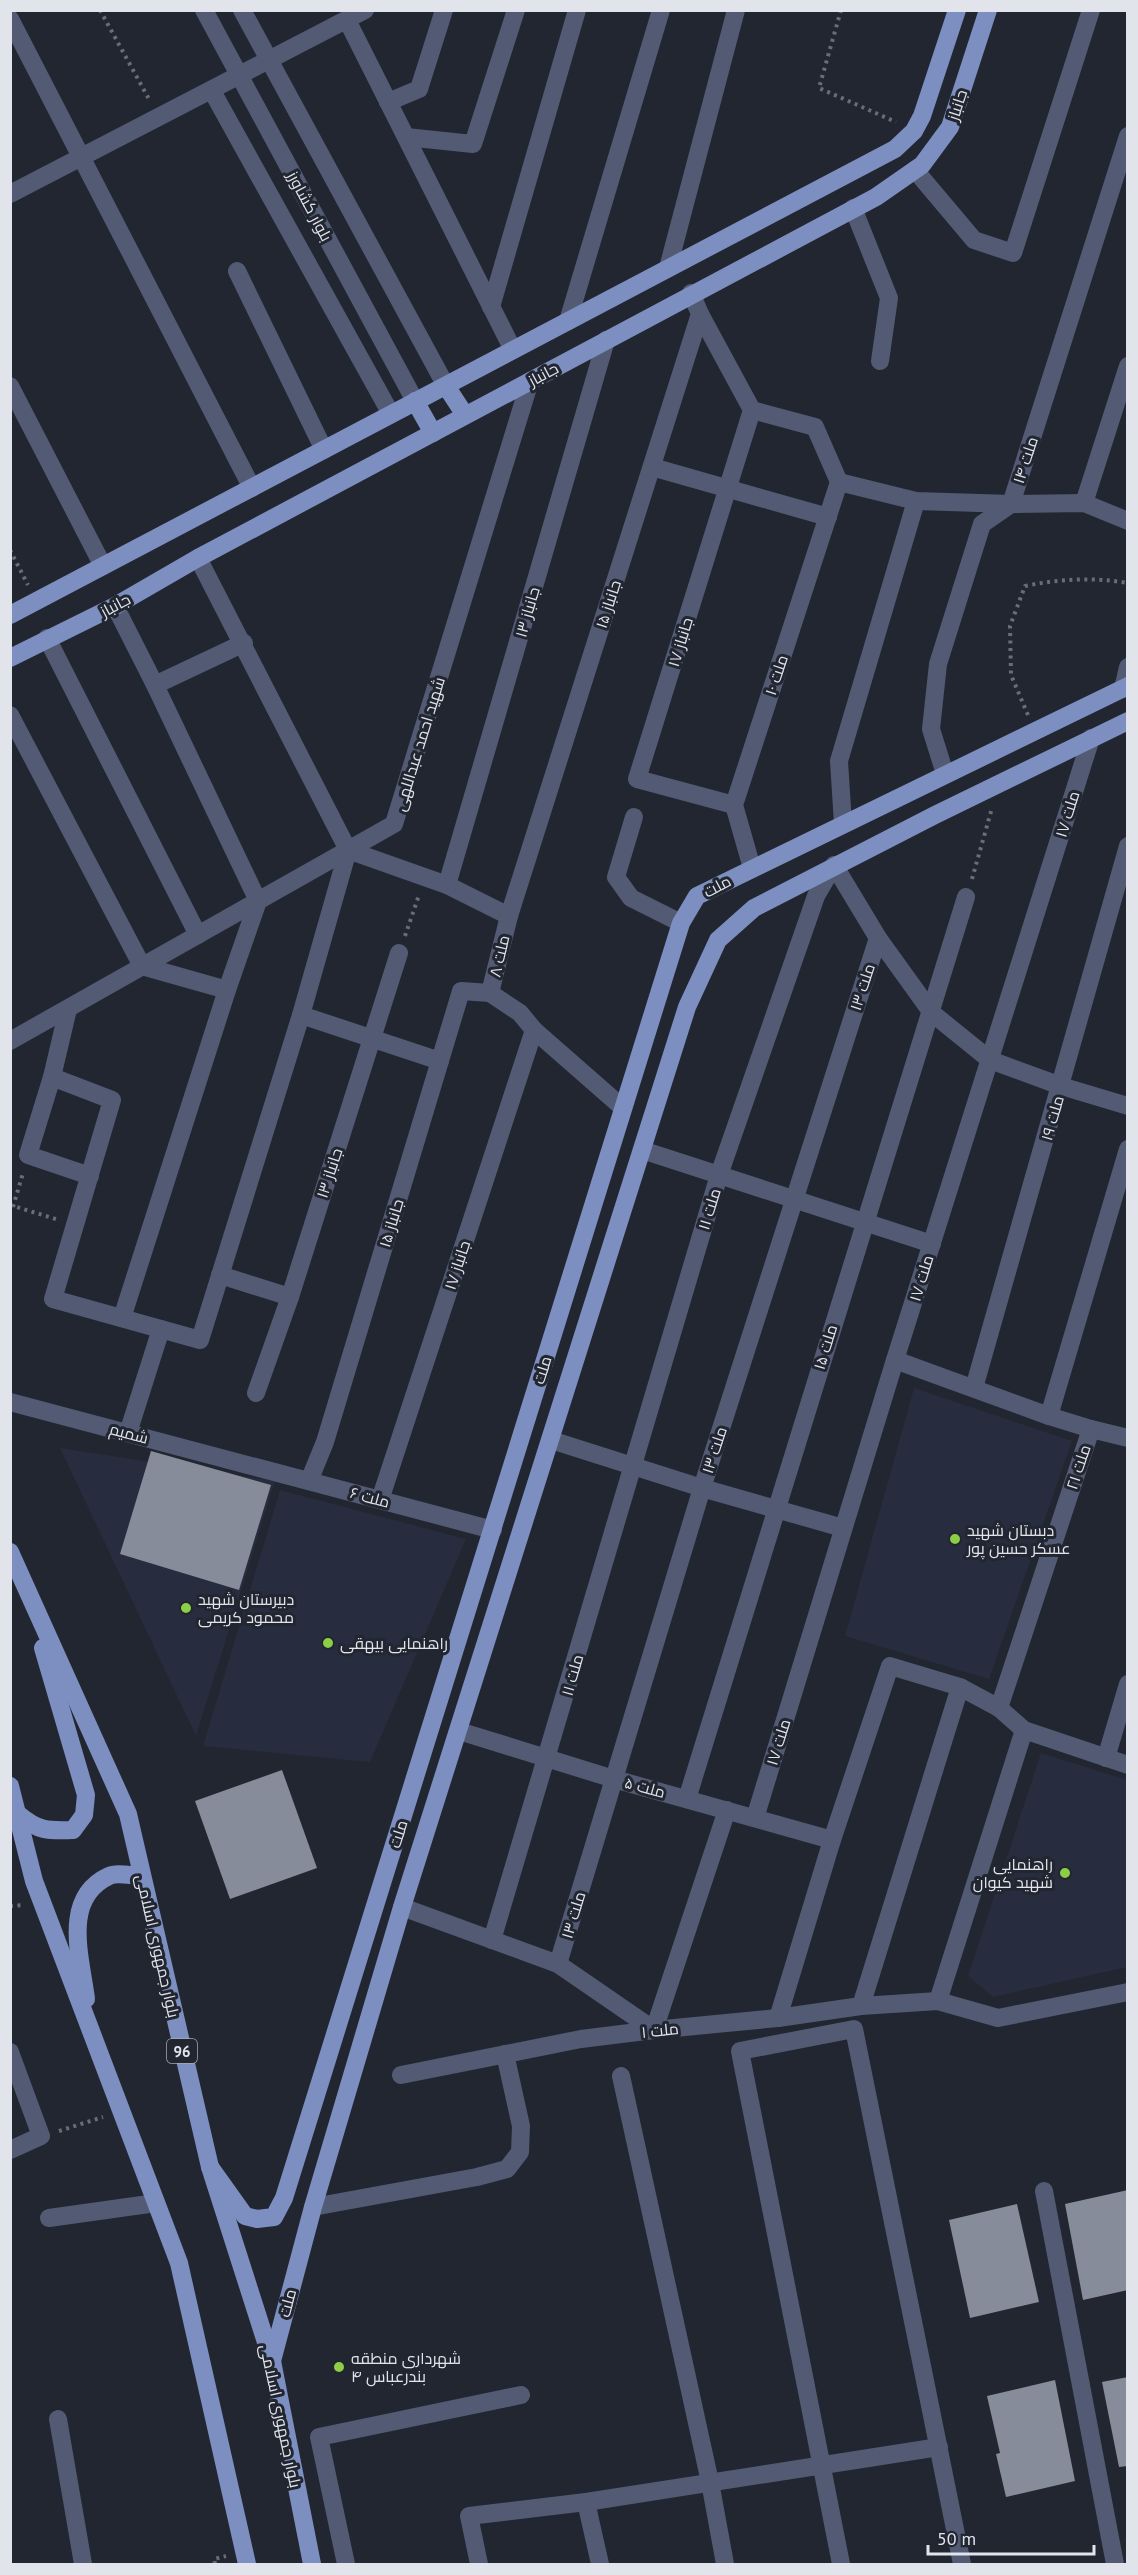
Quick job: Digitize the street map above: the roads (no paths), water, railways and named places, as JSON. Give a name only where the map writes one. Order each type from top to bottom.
[{"type":"main road","name":"جانباز","points":[[10,615],[861,169],[895,149],[914,131],[922,116],[957,10]]},
{"type":"main road","name":"جانباز","points":[[10,658],[115,606],[198,558],[691,293],[876,197],[922,165],[950,127],[988,10]]},
{"type":"main road","points":[[861,169],[876,197]]},
{"type":"main road","points":[[446,386],[465,416]]},
{"type":"main road","points":[[415,401],[433,433]]},
{"type":"main road","name":"ملت","points":[[210,2167],[246,2216],[256,2219],[274,2217],[284,2198],[681,923],[697,896],[1125,687]]},
{"type":"main road","name":"ملت","points":[[272,2361],[313,2207],[402,1907],[687,1006],[718,940],[754,908],[834,865],[1128,721]]},
{"type":"main road","points":[[820,835],[834,865]]},
{"type":"main road","name":"بلوار جمهوری اسلامی","points":[[10,1552],[128,1814],[210,2167],[272,2361],[312,2565]]},
{"type":"main road","points":[[19,1815],[34,1828],[53,1831],[73,1830],[84,1815],[86,1795],[24,1585]]},
{"type":"main road","points":[[10,1786],[34,1881],[179,2263],[248,2565]]},
{"type":"main road","points":[[90,2031],[77,1930],[81,1902],[94,1886],[110,1875],[141,1876]]},
{"type":"main road","points":[[284,2198],[298,2205],[313,2207]]},
{"type":"street","name":"بلوار کشاورز","points":[[204,10],[415,401]]},
{"type":"street","name":"بلوار کشاورز","points":[[242,10],[446,386]]},
{"type":"street","points":[[10,194],[365,10]]},
{"type":"street","points":[[388,102],[419,89],[444,10]]},
{"type":"street","points":[[406,137],[473,144],[516,10]]},
{"type":"street","points":[[491,307],[577,10]]},
{"type":"street","points":[[568,321],[661,10]]},
{"type":"street","points":[[669,268],[736,10]]},
{"type":"street","points":[[915,170],[974,240],[1013,253],[1091,10]]},
{"type":"street","points":[[10,19],[252,488]]},
{"type":"street","points":[[347,20],[513,350]]},
{"type":"street","points":[[212,91],[391,414]]},
{"type":"street","name":"ملت ۱۴","points":[[945,774],[931,729],[938,664],[982,524],[1011,504],[1128,136]]},
{"type":"street","points":[[853,208],[890,298],[880,361]]},
{"type":"street","points":[[237,271],[324,450]]},
{"type":"street","points":[[691,293],[700,315],[752,410],[815,427],[839,482],[916,501],[1011,504],[1084,503],[1128,521]]},
{"type":"street","name":"جانباز ۱۵","points":[[509,916],[700,315]]},
{"type":"street","name":"جانباز ۱۳","points":[[447,885],[606,340]]},
{"type":"street","points":[[1084,503],[1128,366]]},
{"type":"street","name":"شهید احمد عبداللهی","points":[[10,1041],[394,824],[530,381]]},
{"type":"street","points":[[10,386],[103,566]]},
{"type":"street","name":"جانباز ۱۷","points":[[734,805],[637,779],[752,410]]},
{"type":"street","points":[[652,467],[828,517]]},
{"type":"street","name":"ملت ۱۰","points":[[734,805],[839,482]]},
{"type":"street","points":[[843,824],[839,761],[916,501]]},
{"type":"street","points":[[52,1077],[112,1100],[53,1299],[200,1340],[301,1015],[348,850],[244,643],[198,558]]},
{"type":"street","points":[[115,606],[258,901],[227,990],[122,1318]]},
{"type":"street","points":[[47,638],[198,935]]},
{"type":"street","points":[[155,685],[244,643]]},
{"type":"street","points":[[1125,687],[1128,667]]},
{"type":"street","points":[[10,715],[142,966],[227,990]]},
{"type":"street","name":"ملت ۱۷","points":[[755,1818],[843,1528],[1091,738]]},
{"type":"street","points":[[734,805],[752,868]]},
{"type":"street","points":[[634,818],[616,877],[631,898],[681,923]]},
{"type":"street","name":"ملت ۱۹","points":[[974,1388],[1128,846]]},
{"type":"street","name":"ملت ۸","points":[[348,850],[447,885],[509,916],[490,993],[520,1013],[534,1030],[623,1108]]},
{"type":"street","points":[[834,865],[878,938],[932,1013],[990,1060],[1061,1086],[1128,1106]]},
{"type":"street","name":"ملت ۱۱","points":[[492,1940],[548,1759],[719,1175],[816,896],[834,865]]},
{"type":"street","name":"ملت ۱۵","points":[[687,1799],[966,897]]},
{"type":"street","name":"ملت ۱۳","points":[[558,1964],[702,1488],[878,938]]},
{"type":"street","name":"جانباز ۱۳","points":[[256,1393],[290,1297],[399,953]]},
{"type":"street","name":"جانباز ۱۵","points":[[309,1481],[325,1442],[461,991],[490,993]]},
{"type":"street","points":[[68,1009],[52,1077],[28,1155],[90,1176]]},
{"type":"street","points":[[301,1015],[440,1061]]},
{"type":"street","name":"جانباز ۱۷","points":[[380,1500],[534,1030]]},
{"type":"street","points":[[642,1149],[932,1244]]},
{"type":"street","points":[[1049,1416],[1128,1149]]},
{"type":"street","points":[[220,1275],[290,1297]]},
{"type":"street","points":[[128,1433],[161,1329]]},
{"type":"street","name":"ملت ۲۱","points":[[896,1360],[1091,1429],[999,1708]]},
{"type":"street","name":"شمیم","points":[[10,1402],[247,1465]]},
{"type":"street","points":[[1091,1429],[1127,1435]]},
{"type":"street","points":[[551,1440],[702,1488],[843,1528]]},
{"type":"street","name":"ملت ۶","points":[[247,1465],[493,1530]]},
{"type":"street","points":[[778,2018],[832,1840],[890,1666],[960,1687],[999,1708],[1024,1730],[1128,1765]]},
{"type":"street","points":[[1106,1758],[1128,1684]]},
{"type":"street","points":[[861,2006],[960,1687]]},
{"type":"street","points":[[938,2001],[1024,1730]]},
{"type":"street","name":"ملت ۵","points":[[459,1731],[614,1779],[832,1840]]},
{"type":"street","points":[[402,1907],[558,1964],[654,2030],[728,1810]]},
{"type":"street","name":"ملت ۱","points":[[402,2075],[581,2039],[778,2018],[861,2006],[938,2001],[998,2018],[1128,1992]]},
{"type":"street","points":[[841,2565],[740,2051],[854,2029],[962,2565]]},
{"type":"street","points":[[10,2052],[41,2136],[10,2150]]},
{"type":"street","points":[[313,2207],[477,2177],[507,2169],[520,2152],[521,2126],[506,2054]]},
{"type":"street","points":[[621,2076],[710,2482],[725,2565]]},
{"type":"street","points":[[1044,2191],[1115,2565]]},
{"type":"street","points":[[49,2218],[156,2203]]},
{"type":"street","points":[[346,2565],[319,2437],[521,2396]]},
{"type":"street","points":[[58,2419],[83,2565]]},
{"type":"street","points":[[479,2565],[469,2516],[586,2502],[939,2446]]},
{"type":"street","points":[[586,2502],[600,2565]]},
{"type":"place","name":"دبستان شهید عسکر حسین پور","points":[[955,1539]]},
{"type":"place","name":"دبیرستان شهید محمود کریمی","points":[[186,1608]]},
{"type":"place","name":"راهنمایی بیهقی","points":[[328,1643]]},
{"type":"place","name":"راهنمایی شهید کیوان","points":[[1065,1873]]},
{"type":"place","name":"شهرداری منطقه ۴ بندرعباس","points":[[339,2367]]}]
